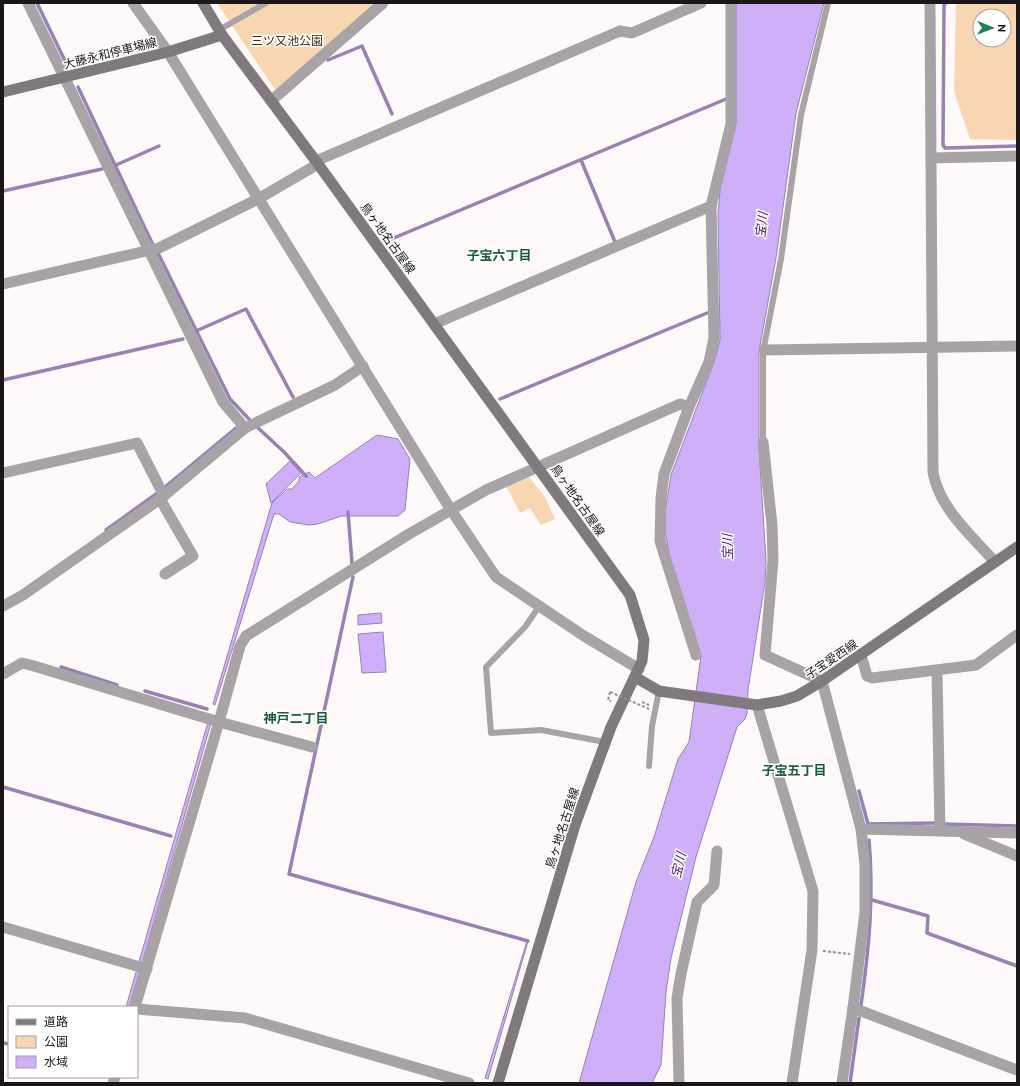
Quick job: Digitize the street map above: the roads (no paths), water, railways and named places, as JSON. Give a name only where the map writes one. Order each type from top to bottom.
[{"type":"main road","name":"鳥ヶ地名古屋線","points":[[203,3],[220,33],[317,163],[630,595],[644,640],[644,650],[637,673],[605,742],[574,825],[498,1083]]},
{"type":"main road","name":"大藤永和停車場線","points":[[3,92],[168,52],[220,33]]},
{"type":"main road","name":"子宝愛西線","points":[[637,673],[659,691],[755,704],[781,701],[797,696],[861,655],[1017,547]]},
{"type":"street","points":[[28,3],[223,402],[245,428]]},
{"type":"street","points":[[133,3],[168,52],[451,510],[496,577],[540,605],[637,673]]},
{"type":"street","points":[[271,101],[383,3]]},
{"type":"street","points":[[3,284],[159,248],[258,199],[317,163],[620,32],[632,33],[701,3]]},
{"type":"street","points":[[696,656],[660,541],[661,498],[664,474],[689,407],[709,362],[714,338],[711,206],[731,124],[731,3]]},
{"type":"street","points":[[930,5],[933,472],[935,486],[947,507],[995,562]]},
{"type":"street","points":[[931,158],[1017,156]]},
{"type":"street","points":[[434,324],[711,206]]},
{"type":"street","points":[[764,350],[1017,346]]},
{"type":"street","points":[[3,606],[23,595],[162,497],[245,428],[335,385],[363,366]]},
{"type":"street","points":[[135,1006],[142,967],[219,722],[240,646],[246,636],[409,534],[486,490],[537,466],[680,404],[689,407]]},
{"type":"street","points":[[764,442],[772,525],[773,560],[765,655],[822,681],[861,829],[865,865],[865,904],[854,1008],[842,1083]]},
{"type":"street","points":[[3,473],[137,443],[162,497],[193,556],[165,574]]},
{"type":"street","points":[[861,655],[867,676],[872,678],[937,671],[976,665],[1017,635]]},
{"type":"street","points":[[3,674],[22,663],[219,722],[312,747]]},
{"type":"street","points":[[937,671],[940,830]]},
{"type":"street","points":[[755,704],[812,892],[812,950],[792,1083]]},
{"type":"street","points":[[861,829],[956,830],[1017,833]]},
{"type":"street","points":[[956,830],[1017,856]]},
{"type":"street","points":[[679,1083],[676,998],[697,902],[714,885],[717,851]]},
{"type":"street","points":[[3,927],[142,967]]},
{"type":"street","points":[[854,1008],[1017,1070]]},
{"type":"street","points":[[138,1010],[245,1018],[469,1083]]},
{"type":"lane","points":[[220,33],[266,3]]},
{"type":"lane","points":[[764,442],[764,350],[781,259],[801,115],[828,3]]},
{"type":"lane","points":[[540,605],[525,627],[486,667],[491,733],[541,730],[605,742]]},
{"type":"lane","points":[[649,766],[652,726],[659,691]]},
{"type":"water","name":"宝川","points":[[736,3],[824,3],[796,113],[776,258],[759,351],[759,449],[766,560],[765,582],[748,690],[747,713],[745,719],[737,727],[696,857],[671,958],[666,992],[661,1065],[652,1083],[579,1083],[636,882],[654,837],[678,759],[689,742],[701,656],[671,563],[665,532],[665,513],[671,475],[714,362],[720,340],[718,214],[720,190],[736,124]]},
{"type":"water","points":[[377,435],[398,439],[410,459],[405,510],[398,516],[341,516],[318,524],[309,525],[290,522],[279,514],[274,514],[215,705],[213,704],[272,503],[287,489],[292,489],[299,481],[299,477],[309,472],[315,478]]},
{"type":"water","points":[[290,461],[301,473],[271,503],[266,484]]},
{"type":"water","points":[[381,613],[382,623],[358,625],[358,615]]},
{"type":"water","points":[[383,632],[386,672],[362,673],[358,634]]},
{"type":"water","points":[[208,722],[211,723],[140,971],[129,1006],[126,1006]]},
{"type":"water","points":[[528,941],[488,1079],[485,1078]]},
{"type":"waterway","points":[[37,3],[67,65]]},
{"type":"waterway","points":[[946,3],[944,5],[943,145],[945,148],[1017,146]]},
{"type":"waterway","points":[[328,60],[362,46],[392,114]]},
{"type":"waterway","points":[[78,87],[153,245]]},
{"type":"waterway","points":[[389,240],[726,99]]},
{"type":"waterway","points":[[116,165],[159,146]]},
{"type":"waterway","points":[[581,160],[615,242]]},
{"type":"waterway","points":[[3,191],[102,169]]},
{"type":"waterway","points":[[158,253],[230,399],[249,419]]},
{"type":"waterway","points":[[196,331],[246,309],[293,397]]},
{"type":"waterway","points":[[500,399],[707,313]]},
{"type":"waterway","points":[[3,380],[183,339]]},
{"type":"waterway","points":[[257,427],[284,452],[306,476]]},
{"type":"waterway","points":[[165,487],[236,428]]},
{"type":"waterway","points":[[106,530],[156,494]]},
{"type":"waterway","points":[[348,512],[352,563]]},
{"type":"waterway","points":[[353,577],[289,874],[528,941]]},
{"type":"waterway","points":[[61,667],[117,685]]},
{"type":"waterway","points":[[145,691],[207,709]]},
{"type":"waterway","points":[[3,787],[171,836]]},
{"type":"waterway","points":[[859,791],[868,824],[937,823]]},
{"type":"waterway","points":[[945,824],[1017,826]]},
{"type":"waterway","points":[[861,1005],[870,923],[871,882],[869,840]]},
{"type":"waterway","points":[[872,900],[928,916],[927,933],[1017,966]]},
{"type":"waterway","points":[[850,1083],[859,1018]]},
{"type":"waterway","points":[[3,1043],[8,1044]]},
{"type":"district","name":"子宝六丁目","points":[[499,255]]},
{"type":"district","name":"神戸二丁目","points":[[296,718]]},
{"type":"district","name":"子宝五丁目","points":[[794,770]]},
{"type":"park label","name":"三ツ又池公園","points":[[287,40]]}]
